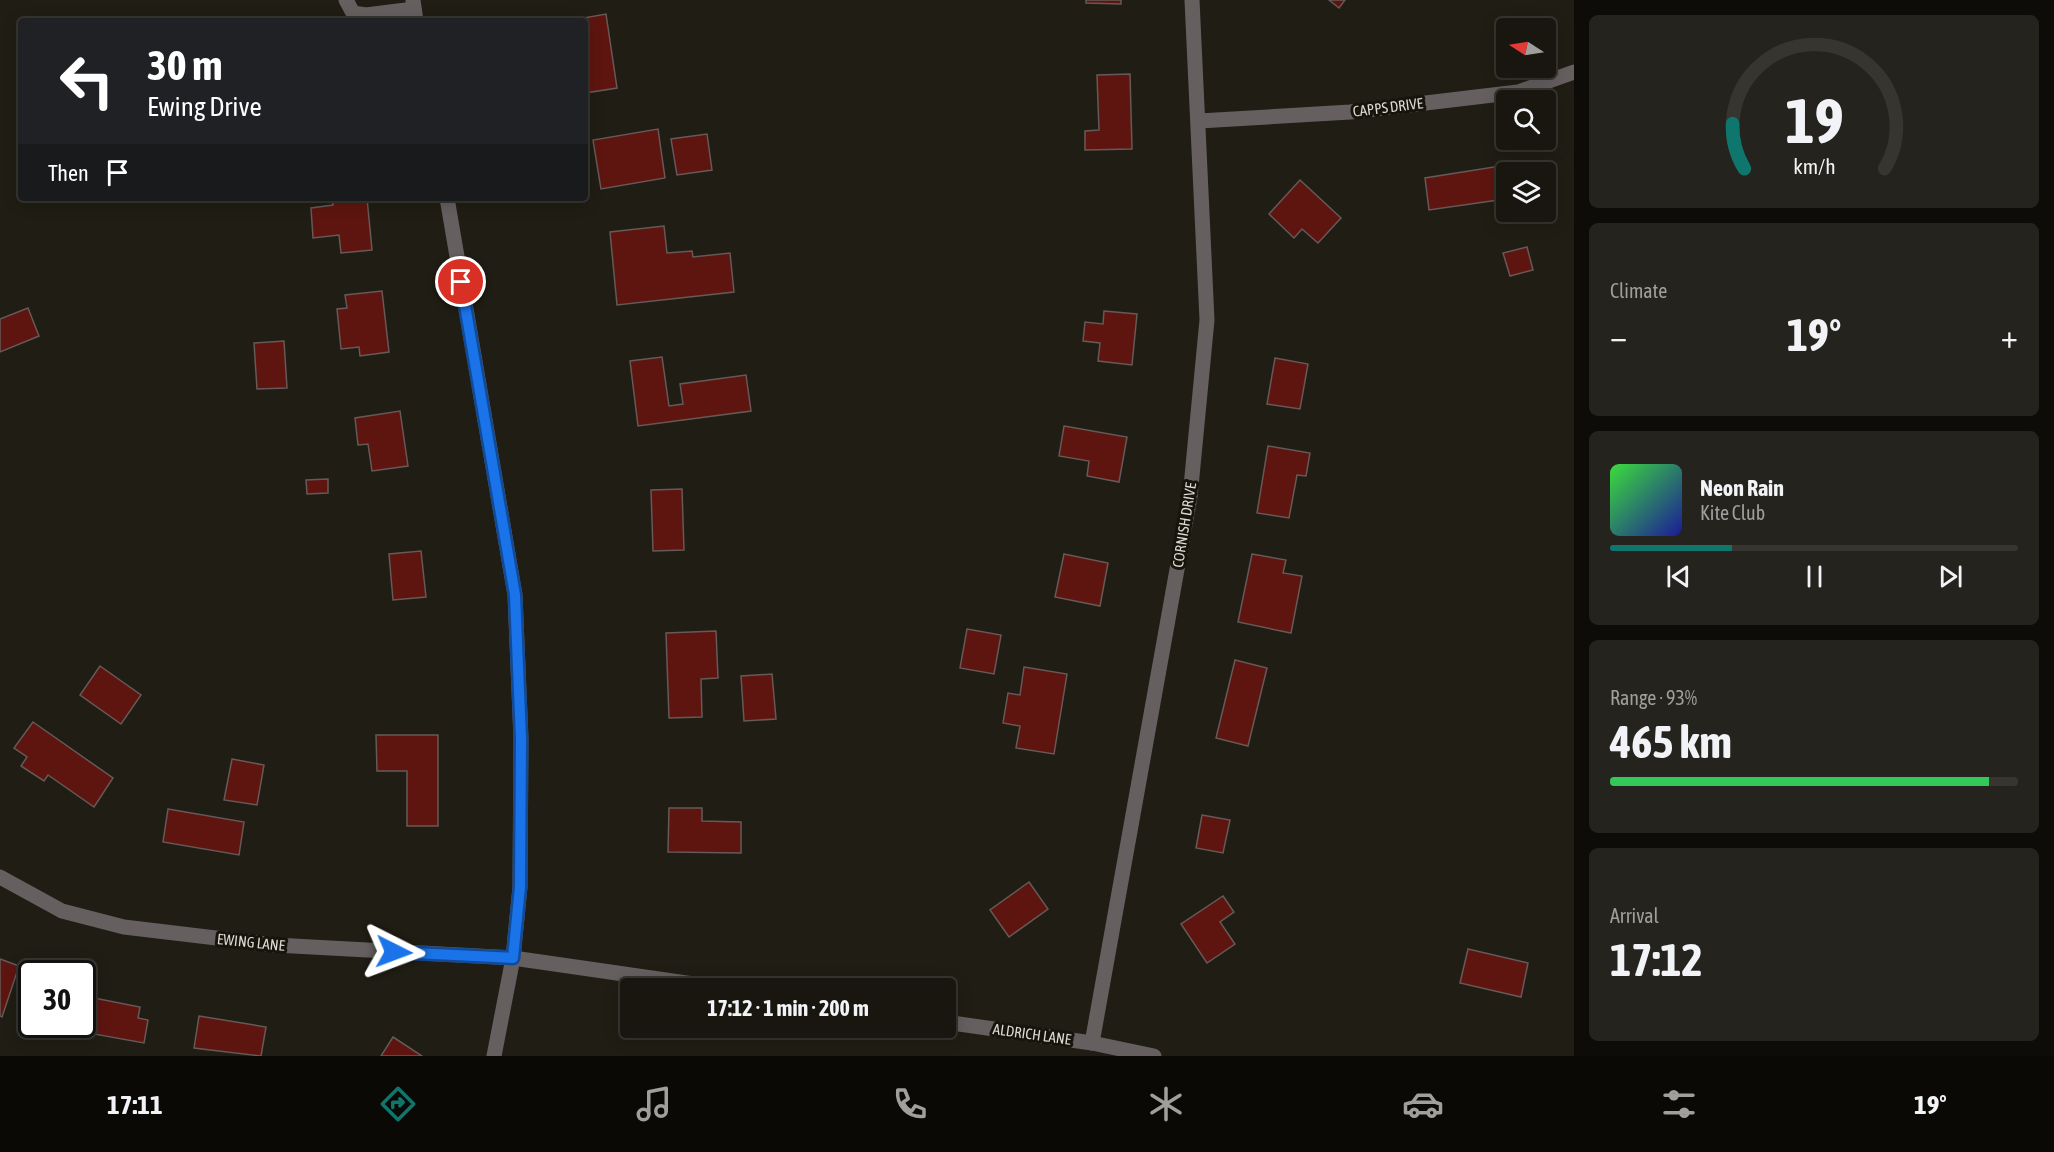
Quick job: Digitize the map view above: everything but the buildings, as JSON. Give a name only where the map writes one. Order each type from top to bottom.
[{"type":"street","points":[[346,0],[353,13],[366,15],[414,10]]},
{"type":"street","name":"CORNISH DRIVE","points":[[1092,1043],[1190,497],[1207,321],[1192,0]]},
{"type":"street","name":"CAPPS DRIVE","points":[[1199,121],[1350,111],[1518,92],[1574,72]]},
{"type":"street","points":[[448,201],[515,595],[521,750],[520,887],[513,958],[494,1056]]},
{"type":"street","name":"EWING LANE","points":[[0,877],[62,911],[124,927],[275,945],[513,958]]},
{"type":"street","points":[[513,958],[652,978]]},
{"type":"street","name":"ALDRICH LANE","points":[[956,1024],[1092,1043],[1155,1056]]},
{"type":"route","points":[[394,952],[513,958],[520,887],[521,739],[515,595],[461,282]]}]
